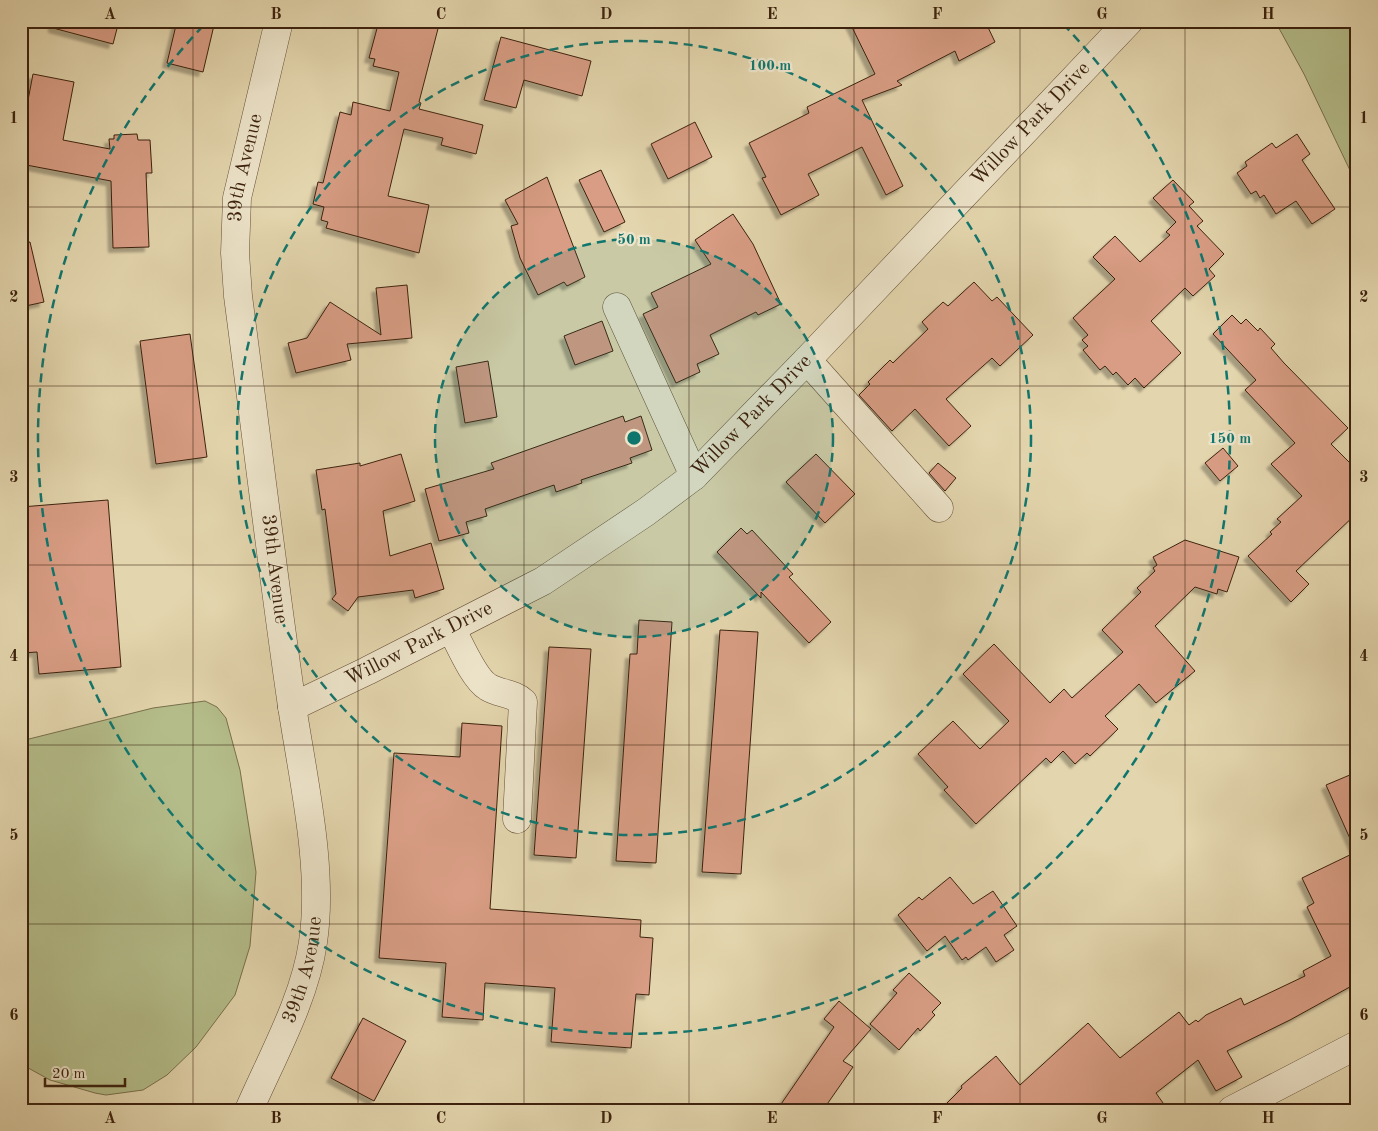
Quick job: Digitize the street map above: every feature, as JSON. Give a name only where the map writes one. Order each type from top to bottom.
[{"type":"street","name":"39th Avenue","points":[[249,1110],[306,975],[316,920],[316,887],[306,788],[292,707],[238,296],[235,253],[237,198],[279,21]]},
{"type":"street","name":"Willow Park Drive","points":[[292,707],[543,581],[646,512],[694,476],[807,360],[1129,21]]},
{"type":"street","points":[[617,307],[694,476]]},
{"type":"street","points":[[807,360],[939,508]]},
{"type":"street","points":[[451,628],[477,678],[484,685],[515,696],[523,702],[525,712],[517,819]]},
{"type":"street","points":[[1232,1110],[1357,1045]]},
{"type":"green space","points":[[1275,21],[1357,21],[1357,185],[1304,74]]},
{"type":"green space","points":[[205,701],[217,707],[226,718],[240,770],[256,872],[250,946],[235,995],[196,1047],[167,1075],[143,1090],[106,1095],[50,1080],[21,1064],[21,741],[153,708]]},
{"type":"building","points":[[53,21],[119,21],[113,44],[53,28]]},
{"type":"building","points":[[177,21],[215,21],[203,72],[167,63]]},
{"type":"building","points":[[379,21],[440,21],[419,102],[421,103],[419,109],[483,125],[476,154],[441,145],[443,138],[404,129],[388,196],[429,205],[419,253],[326,228],[328,222],[321,220],[324,207],[313,204],[318,182],[323,183],[340,112],[351,115],[353,102],[390,111],[399,72],[373,66],[375,59],[369,58]]},
{"type":"building","points":[[849,21],[985,21],[995,42],[959,61],[955,51],[897,81],[902,85],[862,100],[903,186],[886,195],[862,147],[808,174],[819,195],[781,215],[762,178],[766,177],[749,143],[809,113],[807,107],[875,74]]},
{"type":"building","points":[[501,37],[591,61],[582,96],[524,80],[516,108],[484,100]]},
{"type":"building","points":[[33,74],[74,82],[63,140],[110,149],[109,139],[114,139],[114,135],[137,134],[138,140],[150,140],[152,173],[146,173],[149,247],[113,248],[111,181],[21,164],[21,137]]},
{"type":"building","points":[[695,122],[712,157],[668,179],[651,144]]},
{"type":"building","points":[[1297,134],[1310,154],[1302,160],[1335,209],[1312,224],[1296,201],[1276,214],[1264,195],[1260,198],[1256,191],[1251,194],[1237,173],[1247,166],[1245,162],[1272,143],[1276,148]]},
{"type":"building","points":[[601,170],[625,222],[604,232],[579,180]]},
{"type":"building","points":[[547,177],[585,277],[567,286],[564,282],[538,295],[520,258],[511,226],[518,224],[505,200]]},
{"type":"building","points":[[1173,180],[1194,202],[1189,206],[1203,221],[1197,226],[1224,254],[1209,269],[1215,276],[1193,296],[1185,288],[1151,321],[1181,353],[1144,388],[1135,378],[1128,385],[1116,372],[1113,375],[1105,366],[1100,370],[1083,350],[1088,346],[1082,340],[1088,335],[1073,318],[1115,279],[1093,257],[1115,236],[1140,262],[1170,235],[1166,232],[1176,222],[1153,198]]},
{"type":"building","points":[[733,214],[753,244],[781,304],[758,315],[756,312],[710,335],[719,354],[697,364],[700,372],[676,383],[643,314],[658,307],[651,293],[711,264],[695,240]]},
{"type":"building","points":[[30,242],[44,302],[21,307],[21,243]]},
{"type":"building","points":[[974,282],[992,301],[997,297],[1033,335],[1000,366],[992,358],[946,399],[971,426],[949,446],[915,409],[892,431],[859,395],[870,384],[868,382],[890,360],[893,363],[928,329],[922,322],[943,302],[948,306]]},
{"type":"building","points":[[407,285],[412,338],[347,344],[351,360],[296,373],[288,343],[307,338],[330,302],[381,335],[376,288]]},
{"type":"building","points":[[1232,315],[1241,324],[1246,319],[1258,331],[1260,328],[1275,344],[1271,348],[1284,363],[1348,428],[1331,444],[1357,470],[1357,513],[1296,571],[1309,584],[1291,602],[1248,556],[1272,534],[1270,532],[1281,522],[1277,519],[1302,496],[1271,464],[1295,443],[1245,390],[1256,380],[1213,334]]},
{"type":"building","points":[[602,321],[613,351],[575,365],[564,336]]},
{"type":"building","points":[[190,334],[207,457],[156,464],[140,341]]},
{"type":"building","points":[[488,361],[497,417],[465,423],[456,367]]},
{"type":"building","points":[[623,416],[625,422],[641,416],[652,450],[630,458],[632,463],[581,480],[582,483],[556,492],[554,485],[485,509],[487,516],[466,522],[469,533],[439,541],[425,489],[494,469],[491,463]]},
{"type":"building","points":[[1223,448],[1238,466],[1220,481],[1205,463]]},
{"type":"building","points":[[401,454],[415,501],[383,511],[390,556],[431,543],[444,589],[415,598],[413,590],[358,597],[348,611],[332,599],[336,594],[325,509],[322,510],[316,470],[360,463],[360,466]]},
{"type":"building","points":[[816,454],[855,494],[825,523],[786,482]]},
{"type":"building","points":[[938,463],[956,478],[945,491],[929,473]]},
{"type":"building","points":[[108,500],[121,667],[39,674],[37,652],[23,653],[21,628],[26,627],[21,568],[21,507]]},
{"type":"building","points":[[741,528],[747,534],[752,530],[793,574],[789,577],[831,622],[809,643],[761,592],[761,598],[717,552]]},
{"type":"building","points":[[1185,540],[1239,557],[1227,592],[1218,589],[1217,594],[1195,587],[1155,626],[1195,671],[1156,703],[1139,684],[1105,716],[1118,729],[1090,756],[1087,753],[1075,764],[1063,751],[1051,763],[1046,758],[976,824],[944,790],[948,787],[918,754],[953,721],[980,749],[1009,721],[963,674],[994,644],[1050,703],[1064,689],[1072,698],[1123,652],[1102,630],[1141,592],[1137,588],[1155,571],[1153,568],[1157,565],[1153,557]]},
{"type":"building","points":[[639,620],[672,622],[656,863],[616,861],[630,654],[637,654]]},
{"type":"building","points":[[720,630],[758,632],[741,874],[702,872]]},
{"type":"building","points":[[549,647],[591,649],[576,858],[534,855]]},
{"type":"building","points":[[462,723],[502,726],[490,909],[641,920],[640,937],[653,938],[649,995],[636,994],[631,1048],[551,1042],[555,988],[485,983],[483,1020],[442,1017],[446,963],[379,958],[394,753],[460,757]]},
{"type":"building","points":[[1357,772],[1357,983],[1290,1020],[1227,1051],[1242,1077],[1216,1091],[1198,1060],[1156,1093],[1168,1110],[940,1110],[962,1088],[961,1086],[996,1056],[1020,1085],[1088,1023],[1120,1058],[1179,1012],[1189,1025],[1196,1020],[1198,1022],[1206,1015],[1241,998],[1244,1005],[1305,976],[1303,971],[1331,956],[1307,907],[1314,903],[1302,878],[1356,852],[1326,785]]},
{"type":"building","points":[[950,877],[973,904],[993,891],[1017,926],[1004,935],[1014,950],[996,962],[986,947],[968,960],[966,957],[962,960],[945,936],[927,951],[898,915],[919,897],[922,900]]},
{"type":"building","points":[[909,973],[941,1003],[932,1012],[935,1015],[920,1031],[918,1028],[899,1050],[870,1024],[897,993],[893,990]]},
{"type":"building","points":[[839,1001],[871,1029],[843,1061],[853,1067],[823,1110],[777,1110],[834,1027],[824,1019]]},
{"type":"building","points":[[363,1018],[406,1041],[374,1101],[331,1078]]}]
